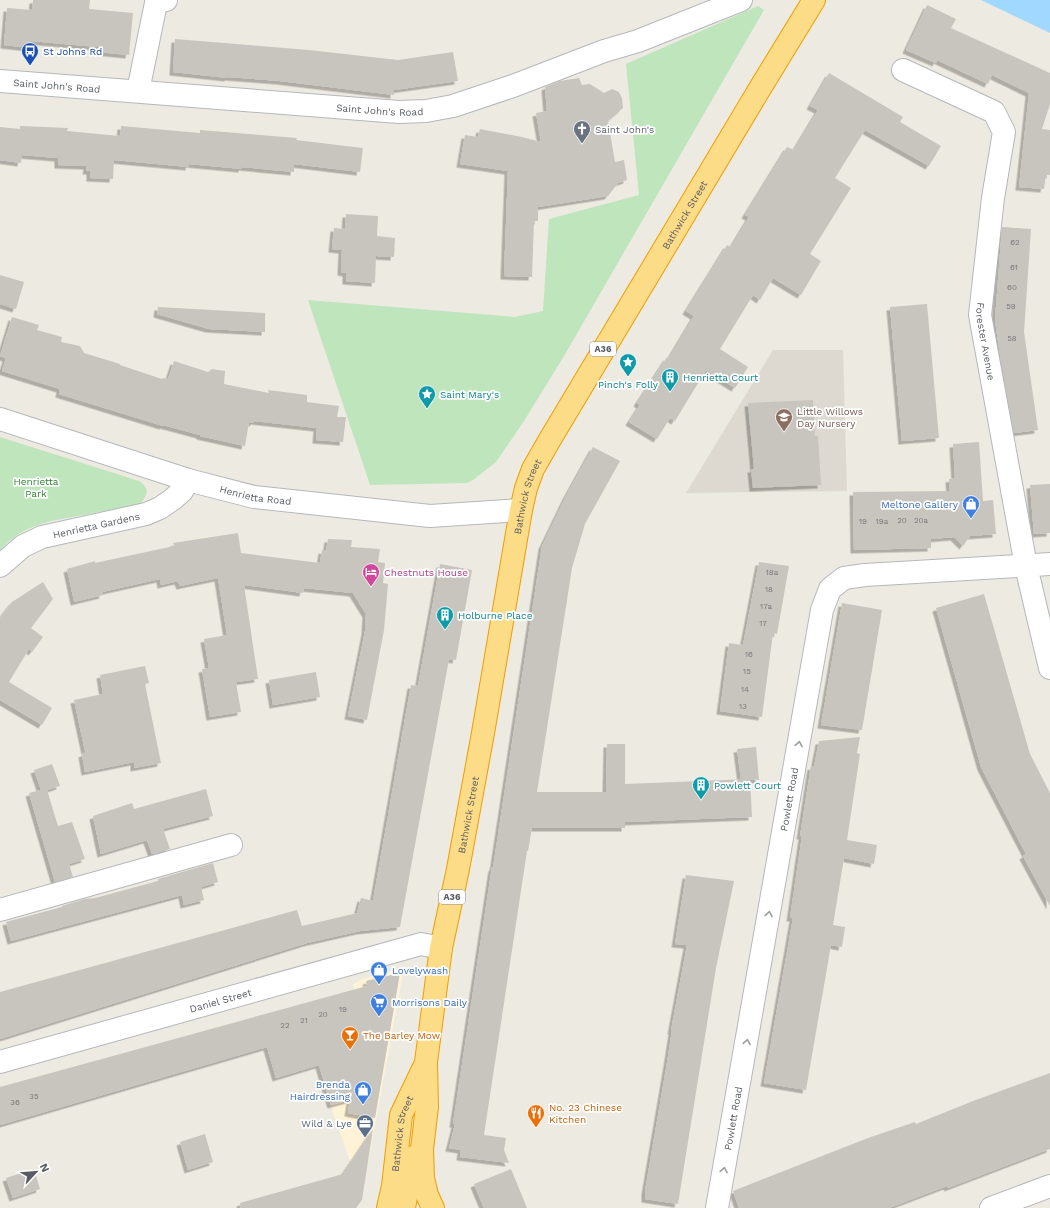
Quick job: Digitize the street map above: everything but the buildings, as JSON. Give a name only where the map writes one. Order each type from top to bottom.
[{"type":"highway","name":"Bathwick Street","points":[[433,1208],[427,1195],[423,1178],[422,1149],[427,1107],[426,1062],[440,948],[458,869],[526,488],[533,469],[545,448],[814,0]]},
{"type":"highway","name":"Bathwick Street","points":[[388,1208],[393,1186],[401,1115],[426,1062]]},
{"type":"highway","name":"A36","points":[[404,1208],[413,1160],[426,1062]]},
{"type":"highway","name":"A36","points":[[393,1186],[398,1208]]},
{"type":"street","points":[[138,91],[156,3],[166,0]]},
{"type":"street","name":"Saint John's Road","points":[[0,81],[399,112],[426,111],[453,106],[494,93],[604,52],[638,41],[741,0]]},
{"type":"street","name":"Forester Avenue","points":[[903,70],[994,112],[1004,132],[993,198],[980,315],[1026,566],[1050,668]]},
{"type":"street","name":"Henrietta Road","points":[[0,419],[188,480],[254,497],[430,516],[521,510]]},
{"type":"street","name":"Henrietta Gardens","points":[[0,566],[24,546],[42,537],[146,514],[160,508],[182,491],[188,480]]},
{"type":"street","name":"Powlett Road","points":[[717,1208],[822,610],[830,589],[844,578],[865,575],[1050,564]]},
{"type":"street","points":[[0,910],[231,844]]},
{"type":"street","name":"Daniel Street","points":[[0,1062],[421,944],[440,948]]},
{"type":"street","points":[[991,1208],[1050,1186]]},
{"type":"shaded area","name":"Little Willows Day Nursery","points":[[773,350],[843,350],[847,491],[686,493]]},
{"type":"shaded area","points":[[395,970],[403,973],[368,1163],[350,1161],[324,1087],[324,1065],[359,1028],[353,984],[368,977]]},
{"type":"green space","points":[[758,6],[764,10],[564,356],[524,421],[496,462],[467,483],[370,485],[308,300],[515,317],[543,311],[549,219],[639,195],[626,64]]},
{"type":"green space","name":"Henrietta Park","points":[[0,437],[139,481],[145,486],[147,492],[145,498],[140,504],[60,519],[38,525],[18,534],[0,550]]},
{"type":"water","points":[[981,0],[1050,0],[1050,33]]},
{"type":"place","name":"St Johns Rd","points":[[30,66]]},
{"type":"place","name":"Saint John's","points":[[582,144]]},
{"type":"place","name":"Pinch's Folly","points":[[628,377]]},
{"type":"place","name":"Henrietta Court","points":[[670,392]]},
{"type":"place","name":"Saint Mary's","points":[[427,409]]},
{"type":"place","name":"Little Willows Day Nursery","points":[[784,432]]},
{"type":"place","name":"Meltone Gallery","points":[[971,519]]},
{"type":"place","name":"Chestnuts House","points":[[371,587]]},
{"type":"place","name":"Holburne Place","points":[[445,630]]},
{"type":"place","name":"Powlett Court","points":[[701,800]]},
{"type":"place","name":"Lovelywash","points":[[379,985]]},
{"type":"place","name":"Morrisons Daily","points":[[379,1017]]},
{"type":"place","name":"The Barley Mow","points":[[350,1050]]},
{"type":"place","name":"Brenda Hairdressing","points":[[363,1105]]},
{"type":"place","name":"No. 23 Chinese Kitchen","points":[[536,1128]]},
{"type":"place","name":"Wild & Lye","points":[[365,1138]]}]
